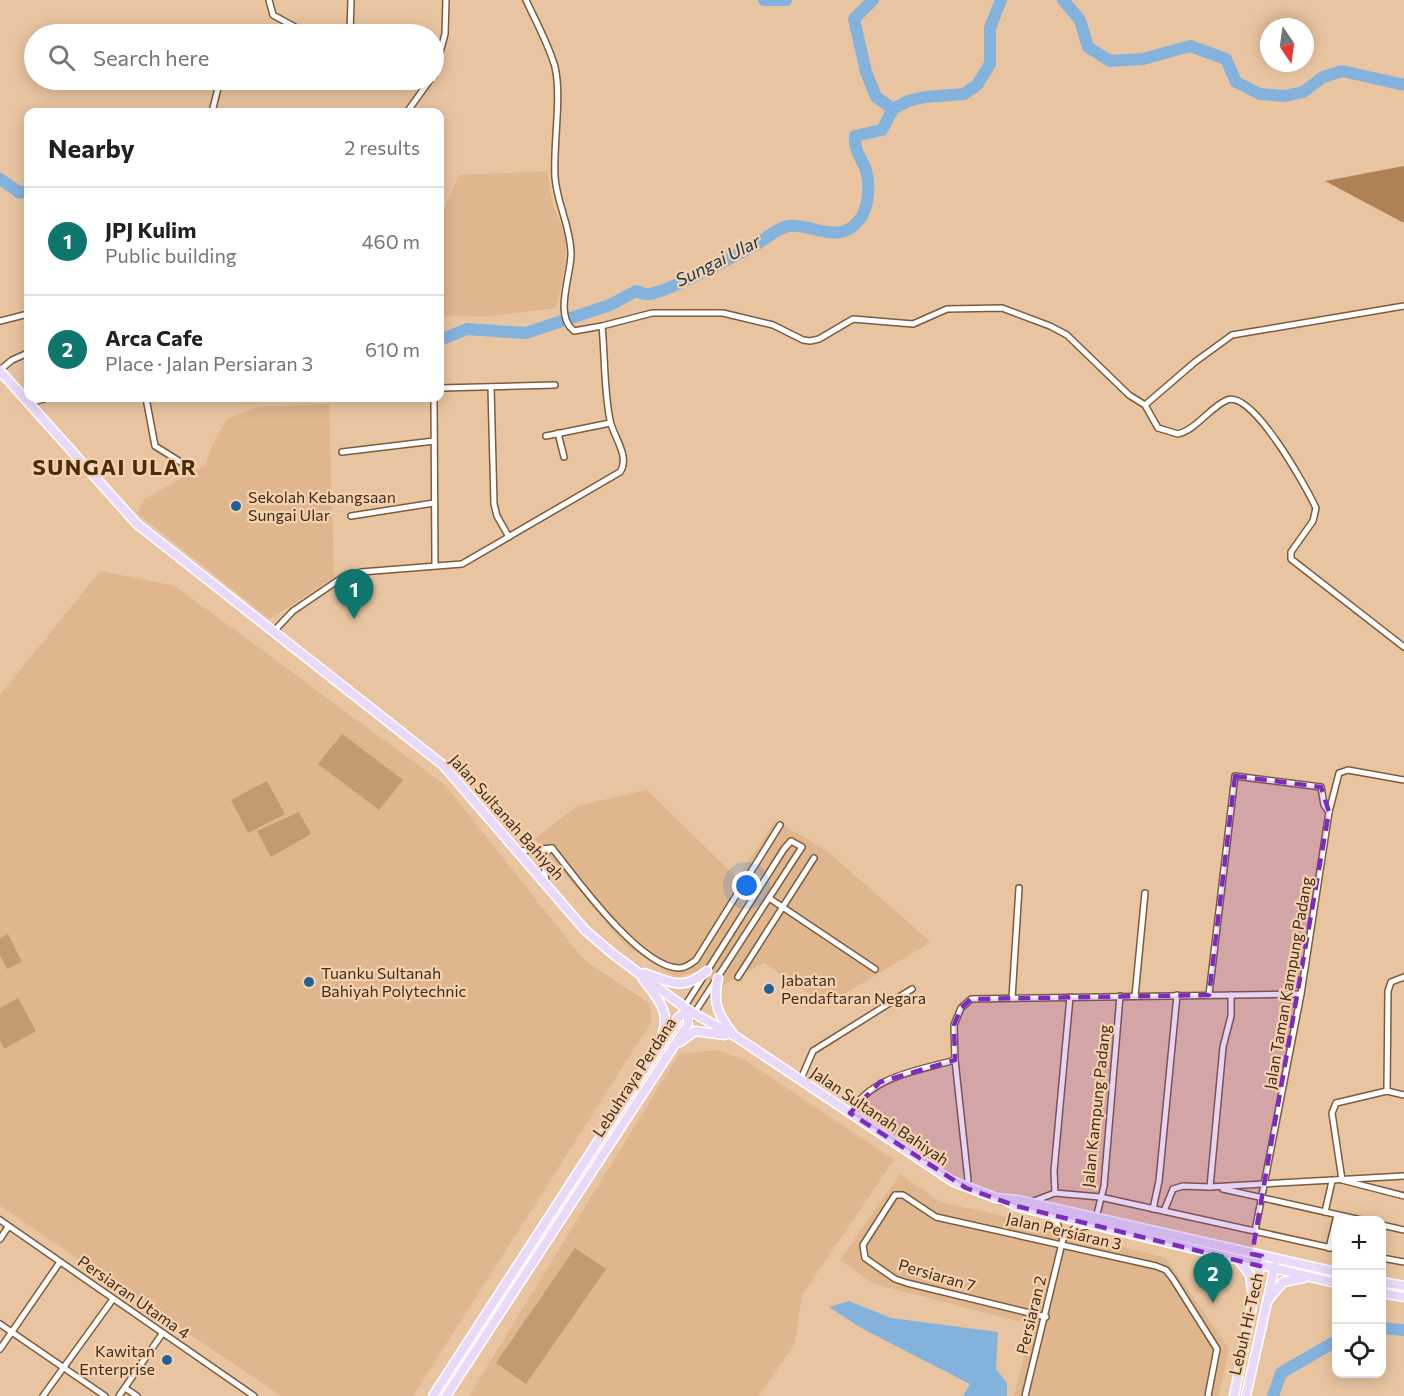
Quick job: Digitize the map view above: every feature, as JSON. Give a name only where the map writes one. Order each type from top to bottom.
[{"type":"main road","name":"Jalan Sultanah Bahiyah","points":[[0,370],[24,396]]},
{"type":"main road","name":"Jalan Sultanah Bahiyah","points":[[30,403],[137,524],[443,765],[585,930],[689,1010],[738,1038],[943,1176],[966,1188],[1007,1200],[1030,1202],[1332,1271]]},
{"type":"main road","points":[[635,969],[683,985],[697,980],[707,971]]},
{"type":"main road","points":[[635,969],[666,1011],[665,1028],[654,1056]]},
{"type":"main road","points":[[718,978],[714,993],[717,1011],[738,1038]]},
{"type":"main road","name":"Lebuhraya Perdana","points":[[433,1396],[678,1018],[689,1010]]},
{"type":"main road","name":"Lebuhraya Perdana","points":[[446,1396],[688,1024],[689,1010]]},
{"type":"main road","points":[[662,1062],[684,1038],[695,1031],[738,1038]]},
{"type":"main road","points":[[584,1181],[596,1143],[611,1129],[635,1093],[653,1076]]},
{"type":"main road","name":"Jalan Sultanah Bahiyah","points":[[1007,1200],[1016,1206],[1088,1226],[1332,1282]]},
{"type":"main road","name":"Lebuh Hi-Tech","points":[[1234,1396],[1262,1256]]},
{"type":"main road","name":"Lebuh Hi-Tech","points":[[1246,1396],[1276,1259]]},
{"type":"main road","points":[[1240,1261],[1250,1275],[1253,1302]]},
{"type":"main road","points":[[1265,1305],[1283,1282],[1307,1277]]},
{"type":"main road","points":[[1386,1283],[1404,1286]]},
{"type":"main road","points":[[1386,1294],[1404,1297]]},
{"type":"street","points":[[269,0],[273,15],[290,24]]},
{"type":"street","points":[[350,24],[351,0]]},
{"type":"street","points":[[444,38],[446,0]]},
{"type":"street","points":[[526,0],[551,56],[556,77],[555,178],[559,206],[570,230],[571,249],[565,313],[569,326],[579,331],[651,313],[723,314],[773,325],[803,340],[810,341],[819,339],[839,325],[853,319],[913,324],[947,309],[1002,308],[1044,323],[1067,335],[1129,395],[1145,405],[1158,428],[1178,434],[1190,429],[1206,414],[1230,399],[1238,400],[1247,406],[1278,442],[1316,508],[1313,521],[1291,552],[1291,558],[1404,648]]},
{"type":"street","points":[[213,108],[218,90]]},
{"type":"street","points":[[410,108],[423,90]]},
{"type":"street","points":[[1145,405],[1195,362],[1232,335],[1404,306]]},
{"type":"street","points":[[0,321],[24,315]]},
{"type":"street","points":[[273,632],[293,611],[344,577],[361,572],[462,564],[620,472],[624,468],[624,458],[610,423],[602,326]]},
{"type":"street","points":[[0,370],[24,354]]},
{"type":"street","points":[[444,388],[555,385]]},
{"type":"street","points":[[491,387],[494,504],[496,516],[509,537]]},
{"type":"street","points":[[147,402],[155,446],[187,466]]},
{"type":"street","points":[[434,402],[435,565]]},
{"type":"street","points":[[546,436],[610,423]]},
{"type":"street","points":[[558,433],[564,457]]},
{"type":"street","points":[[342,452],[434,441]]},
{"type":"street","points":[[351,516],[434,503]]},
{"type":"street","points":[[1329,812],[1339,773],[1348,770],[1404,780]]},
{"type":"street","name":"Jalan Taman Kampung Padang","points":[[1209,995],[1235,776],[1321,787],[1324,805],[1329,812],[1301,994],[1267,1184],[1261,1197],[1256,1232]]},
{"type":"street","points":[[552,848],[631,942],[670,966],[678,968],[687,967],[696,960],[780,825]]},
{"type":"street","points":[[772,840],[784,849]]},
{"type":"street","points":[[791,841],[802,847],[718,978],[689,1010],[707,971],[784,849],[791,841]]},
{"type":"street","points":[[520,852],[552,848]]},
{"type":"street","points":[[546,882],[543,855],[552,848]]},
{"type":"street","points":[[738,977],[814,858]]},
{"type":"street","points":[[1012,998],[1019,888]]},
{"type":"street","points":[[1135,996],[1145,892]]},
{"type":"street","points":[[769,898],[875,969]]},
{"type":"street","points":[[1387,1091],[1388,991],[1391,982],[1404,977]]},
{"type":"street","points":[[800,1080],[813,1051],[912,989]]},
{"type":"street","points":[[966,1188],[968,1180],[955,1060],[954,1025],[961,1008],[971,999],[1301,994]]},
{"type":"street","points":[[1153,1209],[1159,1181],[1177,995]]},
{"type":"street","points":[[1213,1187],[1223,1047],[1231,1016],[1231,995]]},
{"type":"street","name":"Jalan Kampung Padang","points":[[1096,1218],[1104,1186],[1120,996]]},
{"type":"street","points":[[1055,1193],[1054,1171],[1070,997]]},
{"type":"street","points":[[850,1113],[857,1101],[880,1082],[955,1060]]},
{"type":"street","points":[[1342,1180],[1332,1113],[1335,1105],[1387,1091],[1404,1095]]},
{"type":"street","points":[[1164,1211],[1173,1189],[1183,1186],[1213,1187],[1404,1176]]},
{"type":"street","points":[[1342,1180],[1404,1196]]},
{"type":"street","points":[[1325,1212],[1332,1181]]},
{"type":"street","points":[[1213,1187],[1341,1216]]},
{"type":"street","points":[[1030,1202],[1055,1193],[1100,1197],[1332,1249]]},
{"type":"street","name":"Jalan Persiaran 3","points":[[877,1222],[895,1195],[903,1195],[936,1217],[1062,1242],[1166,1270],[1217,1349],[1218,1354],[1208,1396]]},
{"type":"street","points":[[1048,1215],[1057,1223],[1062,1242]]},
{"type":"street","points":[[1329,1248],[1337,1215]]},
{"type":"street","name":"Persiaran Utama 4","points":[[0,1220],[254,1396]]},
{"type":"street","name":"Persiaran 7","points":[[877,1222],[863,1245],[863,1253],[866,1258],[895,1279],[1046,1317]]},
{"type":"street","points":[[1062,1242],[1075,1228],[1088,1226]]},
{"type":"street","points":[[1386,1226],[1404,1230]]},
{"type":"street","points":[[0,1239],[8,1227]]},
{"type":"street","name":"Persiaran 2","points":[[1025,1396],[1046,1317],[1062,1242]]},
{"type":"street","points":[[1386,1259],[1404,1262]]},
{"type":"street","points":[[0,1349],[60,1262]]},
{"type":"street","points":[[43,1396],[113,1299]]},
{"type":"street","points":[[0,1324],[105,1396]]},
{"type":"street","points":[[120,1396],[162,1334]]},
{"type":"street","points":[[125,1388],[137,1396]]},
{"type":"highlighted area","points":[[1235,776],[1321,787],[1329,812],[1326,839],[1252,1254],[1262,1256],[1260,1266],[1016,1206],[966,1188],[850,1113],[880,1082],[955,1060],[954,1025],[961,1008],[971,999],[1209,995]]},
{"type":"shaded area","points":[[1404,166],[1404,223],[1325,181]]},
{"type":"shaded area","points":[[547,171],[553,206],[566,235],[565,267],[556,308],[482,317],[444,315],[444,210],[459,175]]},
{"type":"shaded area","name":"Sekolah Kebangsaan Sungai Ular","points":[[329,404],[334,577],[270,619],[137,513],[143,500],[205,465],[212,446],[227,419],[258,407]]},
{"type":"shaded area","name":"Tuanku Sultanah Bahiyah Polytechnic","points":[[100,571],[175,586],[445,785],[585,961],[649,1003],[652,1021],[413,1396],[281,1396],[0,1206],[0,695]]},
{"type":"shaded area","points":[[342,734],[403,780],[379,810],[318,764]]},
{"type":"shaded area","points":[[267,781],[285,814],[248,833],[231,800]]},
{"type":"shaded area","points":[[647,790],[737,878],[775,821],[826,850],[931,942],[826,1005],[764,963],[719,987],[695,972],[675,977],[626,946],[535,839],[577,806]]},
{"type":"shaded area","points":[[299,812],[311,834],[271,857],[257,831]]},
{"type":"shaded area","points":[[8,934],[22,962],[7,969],[0,955],[0,938]]},
{"type":"shaded area","points":[[18,998],[36,1031],[4,1049],[0,1041],[0,1008]]},
{"type":"shaded area","points":[[717,1050],[743,1059],[894,1160],[802,1295],[795,1343],[759,1396],[469,1396],[679,1054]]},
{"type":"shaded area","points":[[900,1174],[940,1202],[1017,1219],[1166,1258],[1229,1349],[1219,1396],[1014,1396],[1032,1325],[875,1284],[840,1260]]},
{"type":"shaded area","points":[[575,1248],[606,1269],[526,1384],[496,1363]]},
{"type":"water","points":[[849,1301],[891,1318],[998,1332],[996,1369],[1007,1383],[1007,1396],[963,1396],[970,1384],[861,1328],[829,1307]]},
{"type":"waterway","points":[[764,0],[786,0]]},
{"type":"waterway","points":[[873,0],[854,19],[866,72],[876,97],[893,109]]},
{"type":"waterway","points":[[893,109],[908,101],[925,97],[964,94],[977,85],[990,64],[990,28],[1001,0]]},
{"type":"waterway","points":[[1063,0],[1080,20],[1088,47],[1110,61],[1143,59],[1190,46],[1226,59],[1236,82],[1260,94],[1285,96],[1303,92],[1323,77],[1342,71],[1404,85]]},
{"type":"waterway","name":"Sungai Ular","points":[[444,338],[467,329],[526,333],[610,305],[636,291],[644,294],[658,292],[735,256],[785,227],[798,226],[835,233],[852,227],[863,214],[868,188],[866,170],[857,150],[855,136],[882,130],[893,109]]},
{"type":"waterway","name":"Sungai Ular","points":[[0,179],[20,193],[24,192]]},
{"type":"waterway","points":[[1386,1328],[1404,1330]]},
{"type":"waterway","points":[[1273,1396],[1281,1373],[1332,1343]]},
{"type":"place","name":"Sekolah Kebangsaan Sungai Ular","points":[[236,506]]},
{"type":"place","name":"JPJ Kulim","points":[[354,619]]},
{"type":"place","name":"Tuanku Sultanah Bahiyah Polytechnic","points":[[309,982]]},
{"type":"place","name":"Jabatan Pendaftaran Negara","points":[[769,989]]},
{"type":"place","name":"Arca Cafe","points":[[1213,1303]]},
{"type":"place","name":"Kawitan Enterprise","points":[[167,1360]]},
{"type":"district","name":"SUNGAI ULAR","points":[[115,467]]}]
